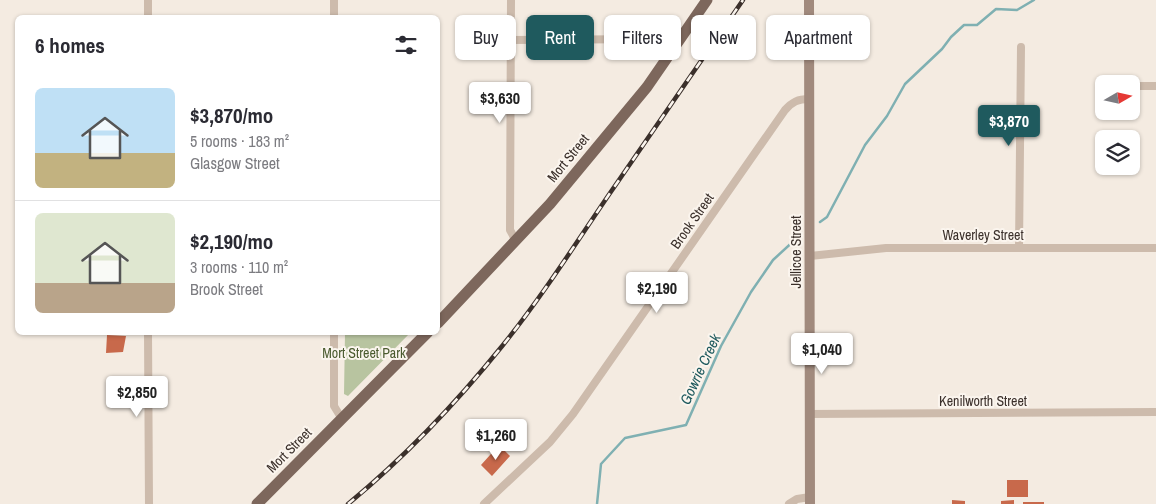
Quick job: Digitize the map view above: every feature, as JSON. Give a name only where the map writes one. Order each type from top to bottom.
[{"type":"main road","name":"Mort Street","points":[[681,35],[707,0]]},
{"type":"main road","name":"Jellicoe Street","points":[[809,0],[810,500]]},
{"type":"main road","name":"Mort Street","points":[[440,321],[550,204],[647,87],[664,60]]},
{"type":"main road","name":"Mort Street","points":[[256,504],[425,335]]},
{"type":"street","points":[[148,0],[148,15]]},
{"type":"street","points":[[334,0],[334,15]]},
{"type":"street","points":[[511,0],[511,15]]},
{"type":"street","points":[[516,40],[604,39]]},
{"type":"street","points":[[1019,248],[1022,47]]},
{"type":"street","points":[[511,60],[510,230],[516,241]]},
{"type":"street","points":[[1140,86],[1156,86]]},
{"type":"street","name":"Brook Street","points":[[484,504],[550,442],[573,414],[785,110],[795,101],[809,99]]},
{"type":"street","name":"Waverley Street","points":[[810,251],[886,248],[1156,248]]},
{"type":"street","points":[[148,335],[149,504]]},
{"type":"street","points":[[334,335],[334,406],[342,419]]},
{"type":"street","name":"Kenilworth Street","points":[[809,414],[1156,412]]},
{"type":"street","points":[[789,504],[797,499],[810,500]]},
{"type":"green space","name":"Mort Street Park","points":[[345,335],[408,335],[348,396],[344,394]]},
{"type":"building","points":[[107,335],[126,336],[123,352],[106,353]]},
{"type":"building","points":[[499,445],[510,456],[492,476],[481,465]]},
{"type":"building","points":[[1007,480],[1028,480],[1028,497],[1007,497]]},
{"type":"building","points":[[952,500],[965,501],[965,504],[952,504]]},
{"type":"building","points":[[1014,500],[1014,504],[1001,504],[1001,501]]},
{"type":"building","points":[[1023,502],[1044,502],[1044,504],[1023,504]]},
{"type":"waterway","name":"Gowrie Creek","points":[[820,222],[827,217],[865,145],[887,116],[905,84],[964,25],[977,25],[996,9],[1017,10],[1034,0]]},
{"type":"waterway","name":"Gowrie Creek","points":[[597,504],[601,464],[625,438],[686,425],[721,346],[751,292],[773,260],[798,237]]},
{"type":"railway","points":[[348,504],[430,428],[517,327],[557,272],[743,0]]}]
